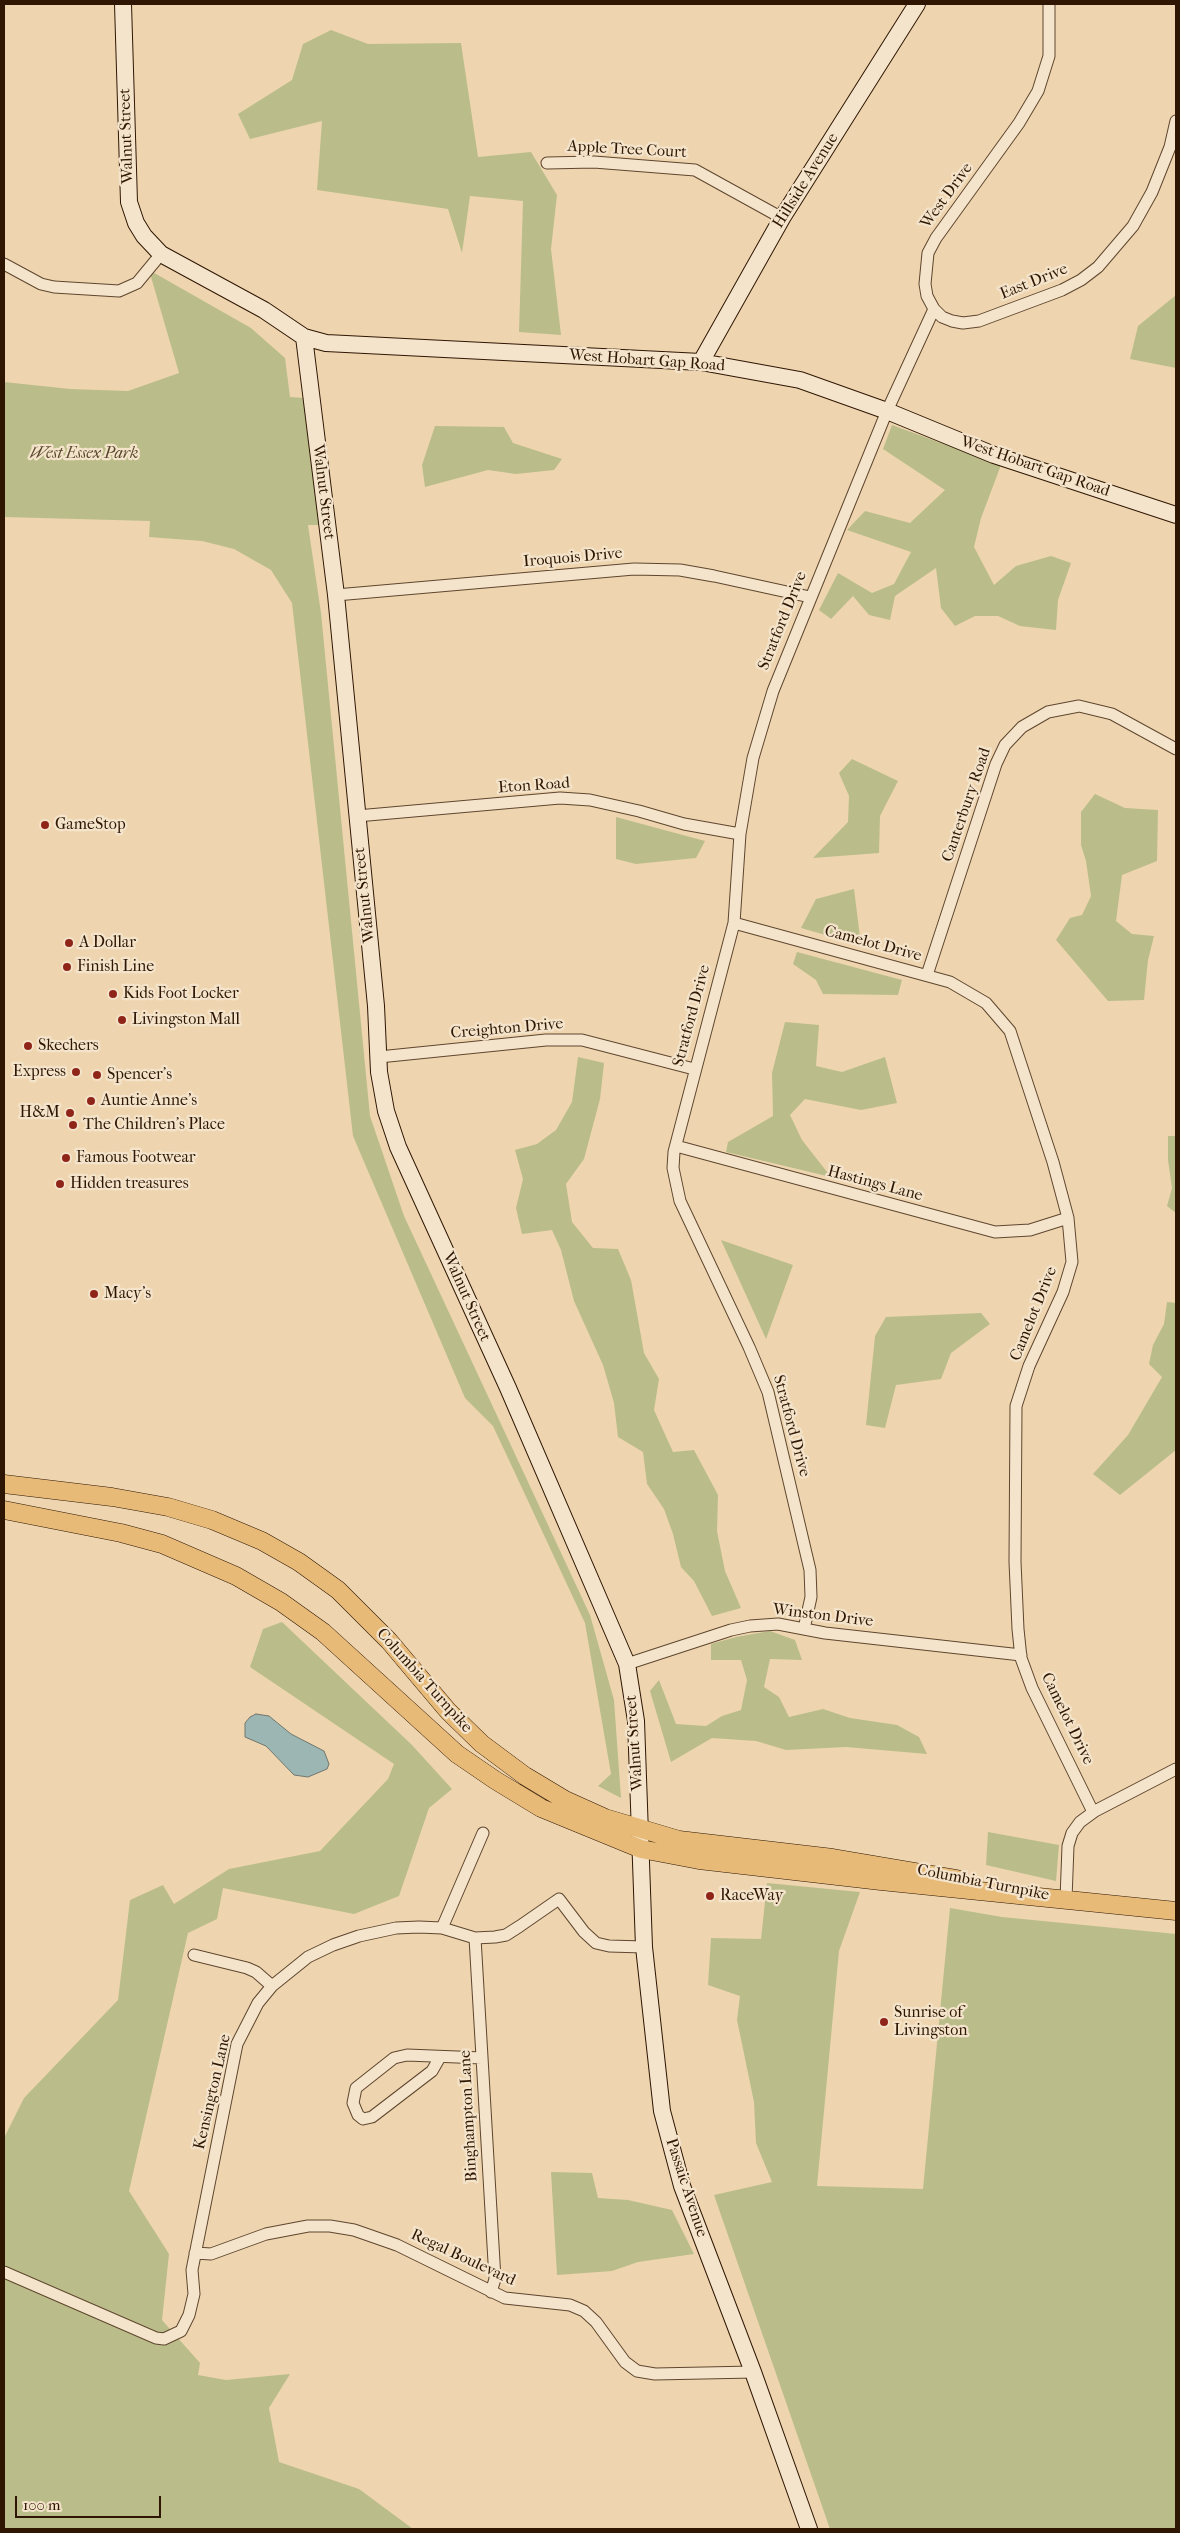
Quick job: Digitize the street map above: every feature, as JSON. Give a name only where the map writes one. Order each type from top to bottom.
[{"type":"main road","name":"Columbia Turnpike","points":[[4,1484],[112,1497],[168,1507],[212,1520],[270,1545],[299,1562],[338,1590],[389,1641],[448,1711],[482,1744],[525,1776],[565,1800],[605,1818],[640,1830],[679,1840],[908,1869],[1066,1899]]},
{"type":"main road","name":"Columbia Turnpike","points":[[4,1510],[121,1533],[162,1544],[236,1576],[281,1602],[323,1632],[457,1754],[495,1780],[541,1808],[641,1849],[726,1863],[881,1881],[1066,1899]]},
{"type":"main road","points":[[1066,1899],[1176,1911]]},
{"type":"street","name":"Walnut Street","points":[[124,4],[129,202],[140,230],[161,254],[264,310],[304,337],[336,595],[379,1057],[386,1111],[398,1147],[508,1388],[627,1664],[636,1721],[640,1830]]},
{"type":"street","name":"Hillside Avenue","points":[[701,362],[782,218],[917,4]]},
{"type":"street","name":"West Drive","points":[[934,309],[927,296],[925,284],[928,253],[936,238],[1019,123],[1038,91],[1049,56],[1049,4]]},
{"type":"street","name":"East Drive","points":[[934,309],[952,320],[963,323],[979,321],[1062,290],[1098,267],[1133,226],[1152,192],[1168,153],[1176,121]]},
{"type":"street","name":"Apple Tree Court","points":[[547,162],[594,162],[695,170],[782,218]]},
{"type":"street","points":[[4,264],[41,284],[54,287],[119,291],[137,283],[161,254]]},
{"type":"street","points":[[887,411],[934,309]]},
{"type":"street","name":"West Hobart Gap Road","points":[[304,337],[313,341],[341,344],[701,362],[800,380],[887,411],[994,455],[1176,515]]},
{"type":"street","name":"Stratford Drive","points":[[804,1629],[811,1597],[810,1570],[768,1392],[680,1201],[673,1168],[676,1146],[694,1069],[734,923],[740,834],[754,758],[770,700],[887,411]]},
{"type":"street","name":"Iroquois Drive","points":[[336,595],[634,569],[680,570],[810,598]]},
{"type":"street","name":"Canterbury Road","points":[[927,975],[996,764],[1005,745],[1022,727],[1048,712],[1079,706],[1112,714],[1176,749]]},
{"type":"street","name":"Eton Road","points":[[357,816],[560,798],[590,800],[684,824],[740,834]]},
{"type":"street","name":"Camelot Drive","points":[[734,923],[927,975],[970,992],[986,1003],[1010,1031],[1036,1104],[1068,1218],[1072,1262],[1063,1292],[1029,1366],[1016,1406],[1015,1562],[1021,1655],[1032,1688],[1093,1812]]},
{"type":"street","name":"Creighton Drive","points":[[379,1057],[546,1040],[582,1040],[694,1069]]},
{"type":"street","name":"Hastings Lane","points":[[676,1146],[995,1232],[1030,1230],[1068,1218]]},
{"type":"street","name":"Winston Drive","points":[[627,1664],[750,1626],[778,1624],[804,1629],[1021,1655]]},
{"type":"street","points":[[1066,1899],[1068,1846],[1072,1833],[1080,1822],[1093,1812],[1176,1769]]},
{"type":"street","name":"Passaic Avenue","points":[[640,1830],[644,1947],[652,2035],[662,2110],[670,2146],[682,2186],[753,2372],[809,2529]]},
{"type":"street","points":[[442,1928],[483,1833]]},
{"type":"street","name":"Kensington Lane","points":[[4,2272],[148,2335],[164,2339],[181,2331],[189,2315],[194,2294],[192,2270],[237,2044],[253,2011],[272,1986],[308,1957],[332,1945],[359,1936],[396,1928],[442,1928],[475,1938],[506,1935],[559,1899],[584,1932],[596,1942],[609,1946],[644,1947]]},
{"type":"street","name":"Binghampton Lane","points":[[475,1938],[495,2279],[491,2292]]},
{"type":"street","points":[[194,1955],[247,1968],[256,1972],[272,1986]]},
{"type":"street","points":[[440,2058],[432,2071],[372,2117],[363,2119],[358,2115],[353,2103],[356,2088],[394,2058],[407,2055],[440,2058],[482,2058]]},
{"type":"street","name":"Regal Boulevard","points":[[195,2253],[211,2254],[287,2229],[330,2226],[375,2236],[397,2244],[505,2298],[570,2305],[584,2311],[596,2322],[625,2362],[637,2371],[655,2374],[753,2372]]},
{"type":"green space","points":[[331,30],[368,44],[461,43],[478,157],[531,152],[557,195],[551,249],[561,335],[519,332],[523,201],[470,196],[462,253],[448,209],[317,190],[322,121],[250,139],[238,114],[292,80],[303,44]]},
{"type":"green space","name":"West Essex Park","points":[[149,270],[251,328],[285,358],[290,397],[304,398],[319,525],[308,525],[321,613],[370,1116],[404,1216],[590,1615],[614,1700],[621,1798],[598,1786],[611,1774],[585,1623],[493,1426],[465,1398],[353,1136],[292,603],[271,570],[234,549],[202,541],[149,537],[150,521],[4,517],[4,382],[70,389],[128,391],[179,373]]},
{"type":"green space","points":[[1176,295],[1176,368],[1130,359],[1138,326]]},
{"type":"green space","points":[[892,425],[1001,465],[981,518],[974,547],[994,585],[1016,566],[1051,556],[1071,563],[1058,600],[1056,630],[1020,626],[998,616],[975,616],[955,626],[941,608],[936,568],[895,596],[890,620],[869,615],[853,596],[831,619],[819,610],[838,573],[872,593],[894,584],[911,552],[847,530],[865,511],[910,523],[945,490],[883,449]]},
{"type":"green space","points":[[435,426],[504,427],[513,443],[562,459],[554,470],[516,474],[488,470],[425,487],[422,465]]},
{"type":"green space","points":[[852,759],[898,781],[880,816],[879,853],[813,858],[848,822],[849,796],[839,773]]},
{"type":"green space","points":[[1095,794],[1125,808],[1158,810],[1157,861],[1122,875],[1116,921],[1132,934],[1154,936],[1148,960],[1144,1000],[1108,1001],[1056,940],[1070,918],[1082,915],[1091,896],[1086,861],[1081,845],[1081,812]]},
{"type":"green space","points":[[616,817],[705,841],[696,858],[636,864],[616,859]]},
{"type":"green space","points":[[854,889],[861,945],[801,928],[816,899]]},
{"type":"green space","points":[[797,952],[902,980],[898,995],[823,994],[816,980],[793,964]]},
{"type":"green space","points":[[785,1022],[819,1025],[816,1066],[842,1072],[885,1057],[897,1103],[861,1110],[805,1099],[790,1115],[802,1140],[831,1177],[726,1152],[728,1142],[773,1116],[772,1073]]},
{"type":"green space","points":[[578,1057],[604,1063],[600,1099],[584,1159],[566,1184],[572,1222],[593,1248],[618,1249],[631,1280],[644,1353],[659,1379],[654,1410],[673,1452],[694,1450],[718,1495],[717,1531],[725,1571],[741,1608],[712,1616],[694,1581],[681,1567],[673,1534],[664,1509],[647,1484],[643,1452],[618,1437],[614,1403],[603,1365],[574,1301],[561,1250],[552,1230],[522,1234],[516,1208],[523,1179],[515,1150],[537,1144],[556,1130],[572,1102]]},
{"type":"green space","points":[[1168,1136],[1176,1136],[1176,1213],[1167,1206],[1172,1188],[1168,1160]]},
{"type":"green space","points":[[721,1240],[793,1265],[766,1339]]},
{"type":"green space","points":[[1167,1302],[1176,1303],[1176,1450],[1120,1495],[1093,1474],[1128,1435],[1162,1377],[1149,1364],[1153,1345],[1164,1324]]},
{"type":"green space","points":[[981,1313],[990,1324],[951,1353],[941,1379],[896,1385],[885,1428],[866,1425],[875,1336],[886,1317]]},
{"type":"green space","points":[[282,1622],[412,1745],[452,1789],[429,1808],[399,1896],[354,1914],[223,1888],[217,1919],[188,1933],[129,2191],[169,2254],[162,2320],[200,2363],[198,2375],[226,2380],[290,2374],[269,2408],[279,2462],[359,2489],[413,2529],[4,2529],[4,2138],[24,2098],[118,2000],[130,1900],[163,1885],[174,1904],[229,1869],[320,1851],[388,1779],[394,1764],[250,1667],[263,1629]]},
{"type":"green space","points":[[770,1631],[795,1640],[802,1660],[770,1659],[764,1687],[779,1697],[789,1717],[823,1709],[850,1718],[897,1725],[919,1737],[927,1754],[846,1747],[786,1750],[756,1741],[712,1738],[671,1762],[650,1691],[659,1680],[676,1724],[706,1726],[722,1716],[741,1710],[747,1680],[741,1660],[711,1660],[711,1644]]},
{"type":"green space","points":[[988,1832],[1059,1845],[1056,1881],[986,1865]]},
{"type":"green space","points":[[767,1883],[860,1892],[839,1951],[817,2186],[923,2189],[950,1908],[1002,1917],[1176,1934],[1176,2529],[830,2529],[714,2195],[772,2182],[756,2143],[754,2102],[737,2020],[740,1996],[708,1985],[711,1938],[761,1939]]},
{"type":"green space","points":[[551,2172],[592,2173],[598,2198],[628,2200],[672,2210],[694,2254],[638,2262],[612,2271],[557,2275]]},
{"type":"water","points":[[256,1714],[269,1716],[291,1734],[324,1751],[329,1764],[327,1769],[308,1777],[294,1775],[266,1746],[245,1737],[245,1723]]},
{"type":"place","name":"GameStop","points":[[45,825]]},
{"type":"place","name":"A Dollar","points":[[69,943]]},
{"type":"place","name":"Finish Line","points":[[67,967]]},
{"type":"place","name":"Kids Foot Locker","points":[[113,994]]},
{"type":"place","name":"Livingston Mall","points":[[122,1020]]},
{"type":"place","name":"Skechers","points":[[28,1046]]},
{"type":"place","name":"Express","points":[[76,1072]]},
{"type":"place","name":"Spencer's","points":[[97,1075]]},
{"type":"place","name":"Auntie Anne's","points":[[91,1101]]},
{"type":"place","name":"H&M","points":[[70,1113]]},
{"type":"place","name":"The Children's Place","points":[[73,1125]]},
{"type":"place","name":"Famous Footwear","points":[[66,1158]]},
{"type":"place","name":"Hidden treasures","points":[[60,1184]]},
{"type":"place","name":"Macy's","points":[[94,1294]]},
{"type":"place","name":"RaceWay","points":[[710,1896]]},
{"type":"place","name":"Sunrise of Livingston","points":[[884,2022]]}]
